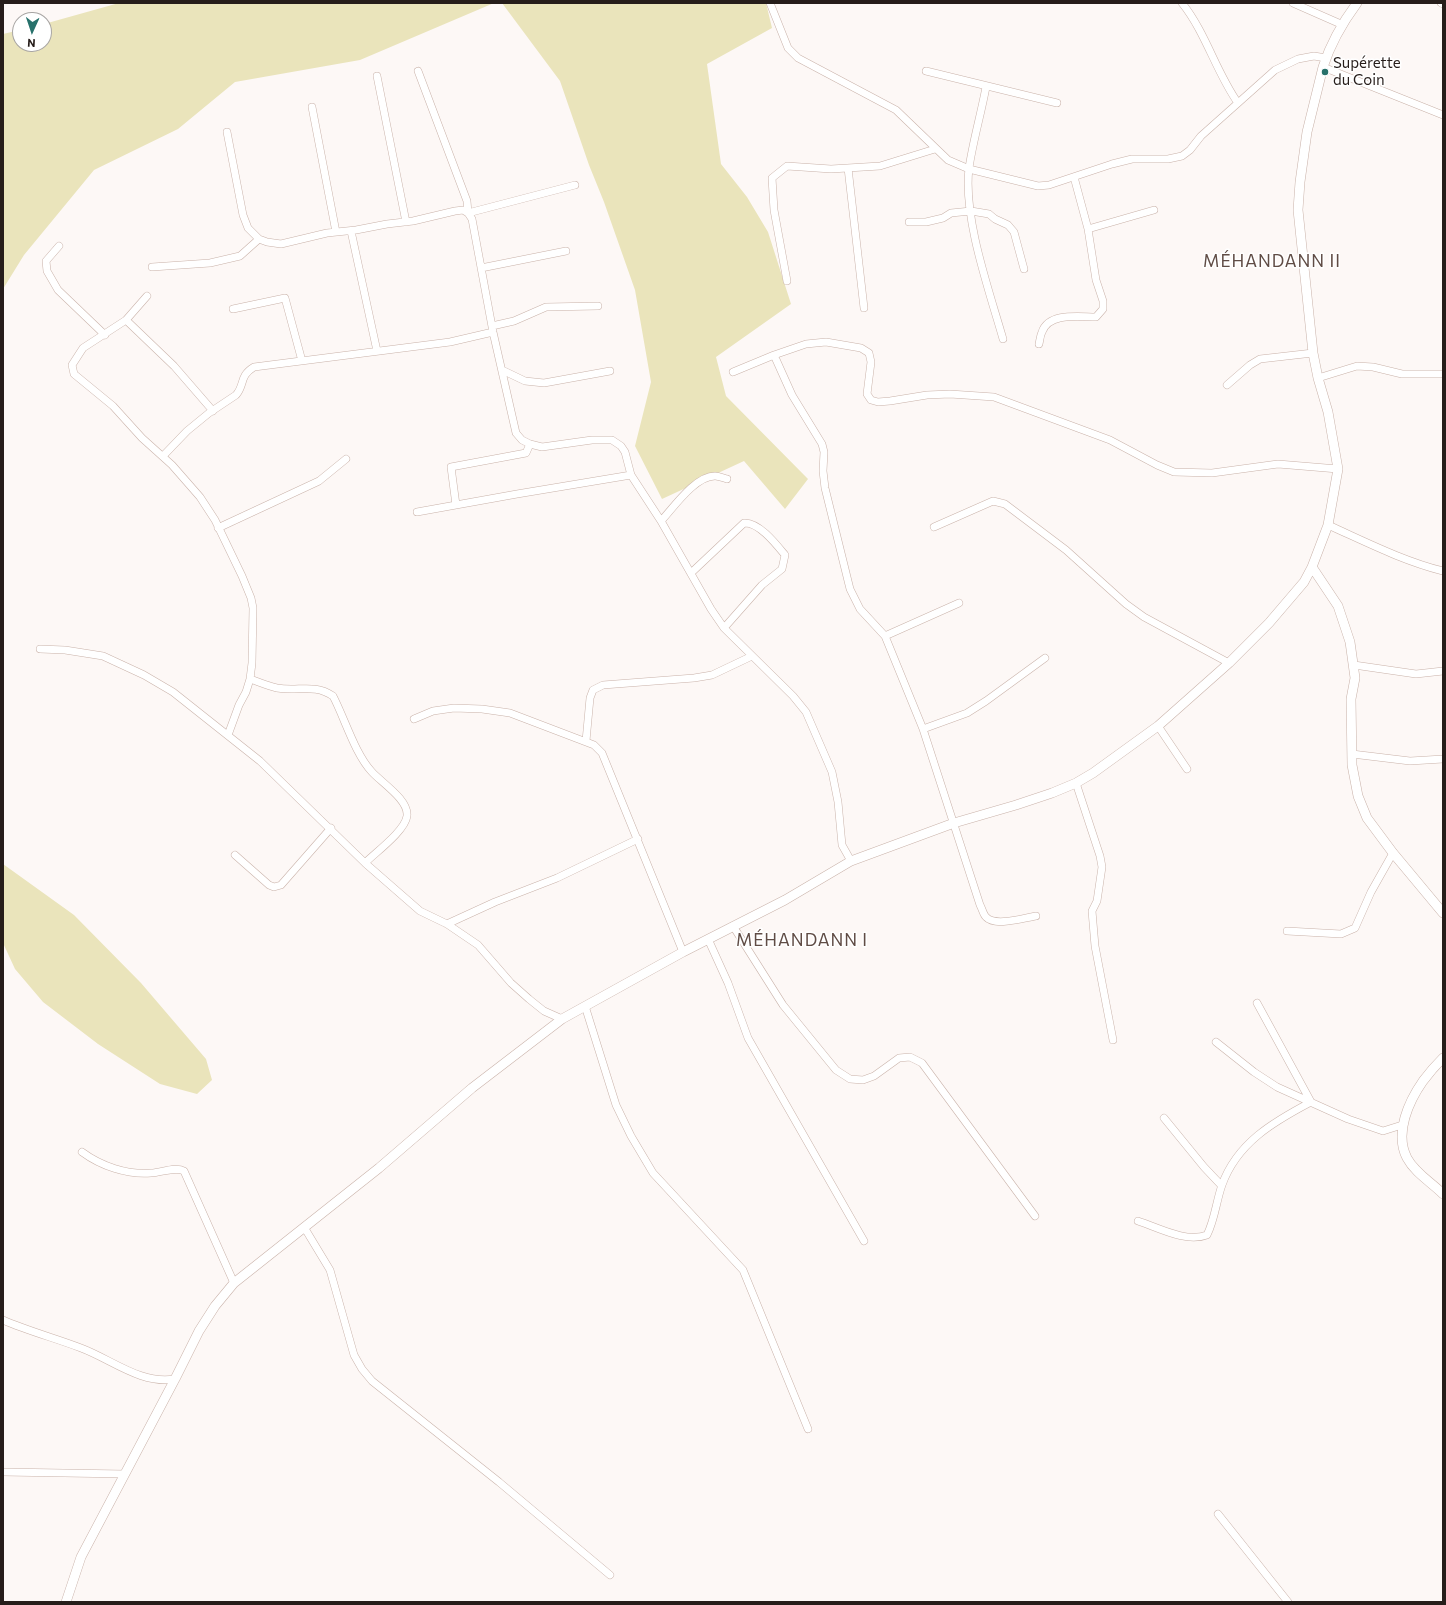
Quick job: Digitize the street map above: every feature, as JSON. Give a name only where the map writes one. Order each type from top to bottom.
[{"type":"street","points":[[770,3],[788,48],[798,58],[896,110],[948,160],[969,169],[1038,186],[1048,185],[1132,159],[1168,159],[1182,156],[1190,150],[1201,136],[1275,70],[1298,59],[1314,56],[1326,58]]},
{"type":"street","points":[[1182,3],[1196,24],[1228,89],[1238,103]]},
{"type":"street","points":[[1293,3],[1343,25]]},
{"type":"street","points":[[66,1602],[82,1557],[199,1331],[215,1306],[234,1283],[379,1168],[472,1088],[562,1019],[683,952],[785,900],[851,861],[954,822],[1016,805],[1052,793],[1076,783],[1093,773],[1158,726],[1229,663],[1274,617],[1304,582],[1312,567],[1328,525],[1338,469],[1328,412],[1318,378],[1313,353],[1298,210],[1300,182],[1307,132],[1323,67],[1343,25],[1357,3]]},
{"type":"street","points":[[1323,67],[1443,115]]},
{"type":"street","points":[[418,71],[467,201],[468,213]]},
{"type":"street","points":[[926,71],[986,87],[1057,103]]},
{"type":"street","points":[[377,76],[406,222]]},
{"type":"street","points":[[986,87],[969,169],[969,196],[979,252],[1003,339]]},
{"type":"street","points":[[312,107],[336,232]]},
{"type":"street","points":[[227,132],[243,215],[248,228],[259,239],[267,242],[281,244],[336,232],[406,222],[455,211],[463,210],[468,213],[472,219],[492,329],[516,433],[522,440],[542,447],[592,440],[612,440],[622,446],[631,475],[661,520],[711,609],[724,628],[793,696],[806,712],[832,772],[838,802],[842,845],[851,861]]},
{"type":"street","points":[[787,281],[774,210],[772,178],[787,166],[831,169],[880,166],[935,149]]},
{"type":"street","points":[[848,168],[864,308]]},
{"type":"street","points":[[1039,344],[1042,331],[1051,321],[1065,317],[1096,316],[1103,309],[1103,302],[1096,280],[1088,228],[1074,177]]},
{"type":"street","points":[[468,213],[575,185]]},
{"type":"street","points":[[1088,228],[1154,210]]},
{"type":"street","points":[[909,222],[926,222],[943,218],[951,213],[971,211],[989,214],[995,219],[1008,225],[1014,232],[1024,269]]},
{"type":"street","points":[[351,231],[377,351]]},
{"type":"street","points":[[152,267],[210,263],[240,256],[259,239]]},
{"type":"street","points":[[59,246],[46,261],[47,271],[58,290],[105,335]]},
{"type":"street","points":[[481,268],[566,251]]},
{"type":"street","points":[[147,296],[126,320],[83,348],[72,365],[74,374],[112,406],[142,438],[163,456],[200,497],[218,528],[242,576],[251,598],[252,657],[250,679],[228,735]]},
{"type":"street","points":[[234,309],[284,298],[302,361]]},
{"type":"street","points":[[163,456],[187,431],[212,411],[236,395],[239,392],[245,374],[254,367],[450,342],[514,321],[546,307],[598,306]]},
{"type":"street","points":[[126,320],[174,366],[212,411]]},
{"type":"street","points":[[733,372],[806,344],[826,342],[861,348],[869,352],[871,362],[867,394],[871,400],[878,402],[927,395],[950,394],[994,397],[1110,440],[1157,465],[1174,472],[1212,473],[1278,464],[1338,469]]},
{"type":"street","points":[[1227,385],[1250,364],[1260,359],[1313,353]]},
{"type":"street","points":[[774,355],[792,395],[822,444],[824,452],[823,471],[825,488],[850,589],[860,609],[885,636],[923,729],[980,905],[986,917],[993,921],[1002,922],[1036,916]]},
{"type":"street","points":[[1318,378],[1357,366],[1373,367],[1402,374],[1443,374]]},
{"type":"street","points":[[502,370],[525,381],[544,384],[610,371]]},
{"type":"street","points":[[456,506],[451,467],[526,454],[530,444]]},
{"type":"street","points":[[218,528],[319,481],[346,459]]},
{"type":"street","points":[[418,512],[588,481],[631,475]]},
{"type":"street","points":[[661,520],[695,484],[706,477],[716,475],[727,479]]},
{"type":"street","points":[[934,527],[994,502],[1005,504],[1066,550],[1126,604],[1144,617],[1229,663]]},
{"type":"street","points":[[691,573],[744,522],[750,522],[757,526],[776,544],[785,556],[782,569],[762,585],[724,628]]},
{"type":"street","points":[[1328,525],[1427,567],[1443,571]]},
{"type":"street","points":[[1312,567],[1338,606],[1350,642],[1355,678],[1352,699],[1352,765],[1358,796],[1367,818],[1393,853],[1443,914]]},
{"type":"street","points":[[885,636],[959,603]]},
{"type":"street","points":[[40,649],[65,650],[104,656],[144,675],[173,692],[260,761],[331,828],[365,863],[420,911],[447,924],[478,945],[511,983],[529,999],[544,1011],[562,1019]]},
{"type":"street","points":[[586,741],[590,698],[593,690],[598,687],[602,685],[694,678],[712,675],[752,656]]},
{"type":"street","points":[[923,729],[966,713],[986,701],[1045,658]]},
{"type":"street","points":[[1354,665],[1416,674],[1443,671]]},
{"type":"street","points":[[250,679],[277,688],[294,690],[324,690],[333,696],[360,754],[371,771],[402,801],[408,809],[407,817],[403,826],[365,863]]},
{"type":"street","points":[[414,719],[433,711],[454,708],[482,709],[510,713],[594,745],[602,753],[683,952]]},
{"type":"street","points":[[1158,726],[1187,769]]},
{"type":"street","points":[[1352,754],[1410,761],[1443,759]]},
{"type":"street","points":[[1076,783],[1100,856],[1102,867],[1097,901],[1092,911],[1095,946],[1113,1040]]},
{"type":"street","points":[[234,855],[269,885],[274,887],[281,885],[331,828]]},
{"type":"street","points":[[447,924],[507,897],[557,878],[638,839]]},
{"type":"street","points":[[1287,931],[1341,934],[1355,928],[1371,892],[1393,853]]},
{"type":"street","points":[[733,926],[783,1005],[836,1070],[850,1079],[864,1080],[874,1076],[899,1058],[910,1057],[922,1063],[1035,1216]]},
{"type":"street","points":[[708,939],[728,982],[748,1038],[864,1241]]},
{"type":"street","points":[[1257,1003],[1311,1102]]},
{"type":"street","points":[[585,1006],[616,1106],[631,1136],[653,1173],[743,1270],[808,1429]]},
{"type":"street","points":[[1216,1042],[1254,1072],[1277,1087],[1348,1119],[1383,1130],[1402,1125]]},
{"type":"street","points":[[1443,1058],[1423,1081],[1408,1108],[1402,1125],[1401,1140],[1406,1158],[1417,1172],[1443,1194]]},
{"type":"street","points":[[1138,1221],[1187,1237],[1199,1238],[1207,1235],[1211,1227],[1221,1186],[1234,1160],[1256,1136],[1281,1117],[1311,1102]]},
{"type":"street","points":[[1164,1118],[1221,1186]]},
{"type":"street","points":[[82,1152],[109,1167],[129,1171],[149,1174],[180,1168],[184,1171],[234,1283]]},
{"type":"street","points":[[304,1227],[330,1270],[354,1355],[362,1369],[372,1381],[499,1482],[610,1575]]},
{"type":"street","points":[[3,1320],[83,1349],[126,1370],[166,1381],[175,1379]]},
{"type":"street","points":[[3,1472],[125,1474]]},
{"type":"street","points":[[1218,1514],[1288,1602]]},
{"type":"shaded area","points":[[119,3],[494,3],[360,60],[235,82],[178,129],[94,170],[24,255],[3,289],[3,34],[12,32],[12,52],[52,52],[52,22]]},
{"type":"shaded area","points":[[502,3],[766,3],[772,28],[707,64],[721,164],[747,197],[768,232],[791,304],[716,357],[726,396],[808,479],[785,509],[744,461],[662,499],[635,446],[651,382],[635,290],[560,81]]},
{"type":"shaded area","points":[[3,864],[74,915],[141,983],[206,1059],[212,1080],[197,1094],[160,1084],[98,1044],[43,1002],[15,969],[3,943]]},
{"type":"place","name":"Supérette du Coin","points":[[1325,72]]},
{"type":"district","name":"MÉHANDANN II","points":[[1272,261]]},
{"type":"district","name":"MÉHANDANN I","points":[[802,940]]}]
